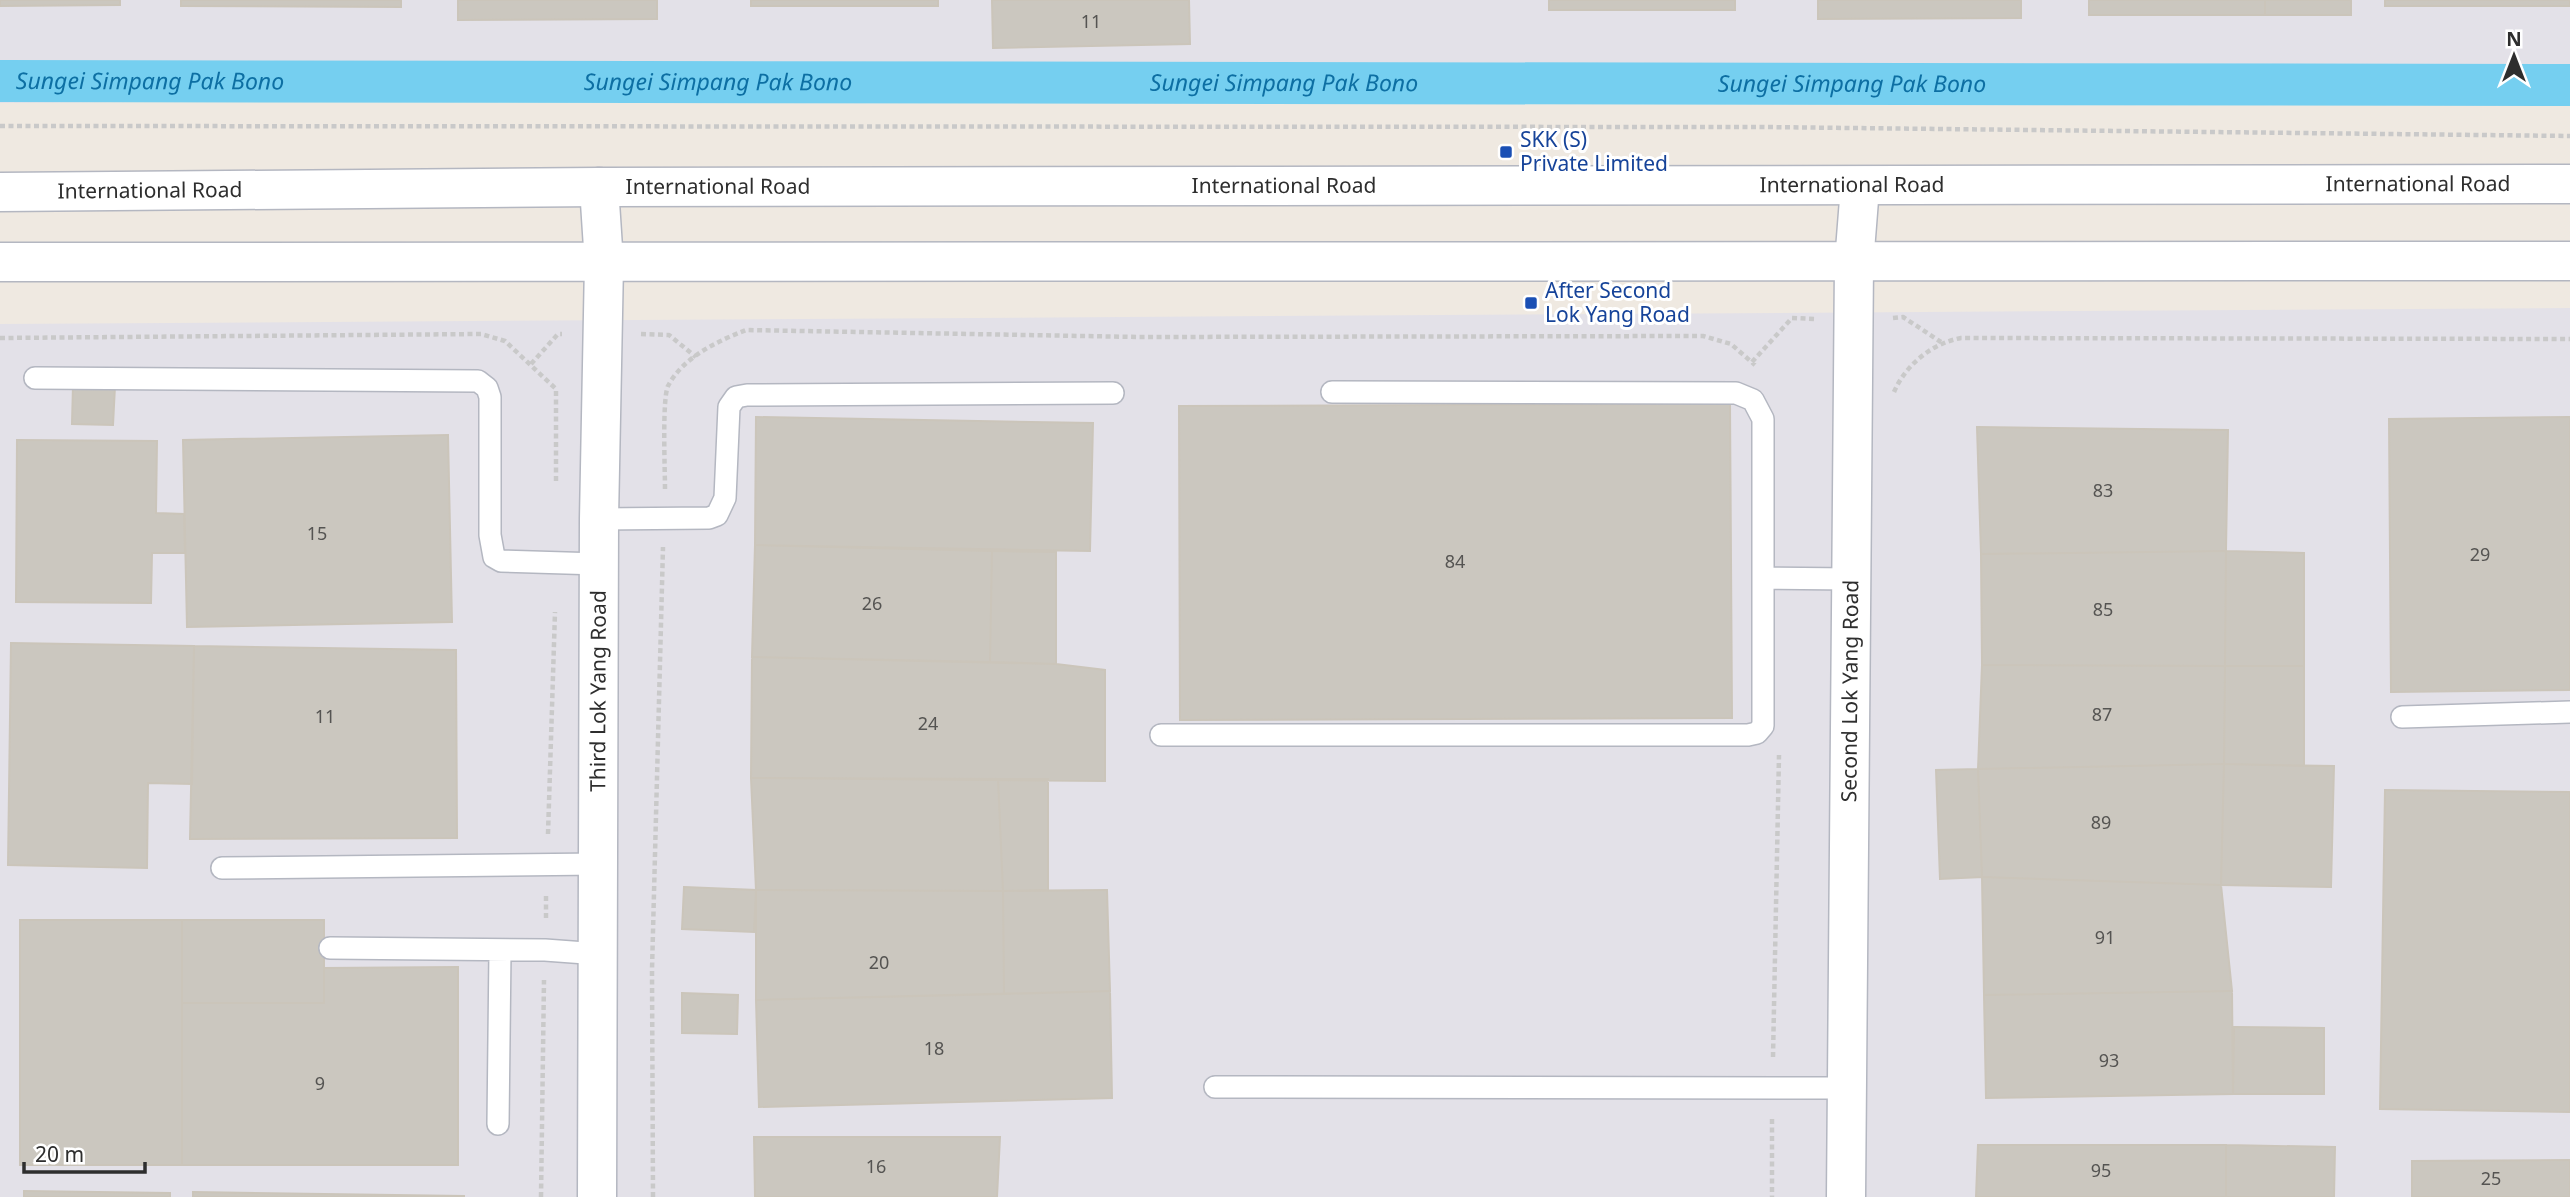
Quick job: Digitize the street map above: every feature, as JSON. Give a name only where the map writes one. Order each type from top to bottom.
[{"type":"main road","name":"International Road","points":[[0,192],[599,187],[2570,184]]},
{"type":"main road","name":"Third Lok Yang Road","points":[[597,1197],[599,519],[604,263],[599,187]]},
{"type":"main road","name":"Second Lok Yang Road","points":[[1846,1197],[1854,263],[1860,187]]},
{"type":"main road","points":[[0,262],[2570,261]]},
{"type":"lane","points":[[35,378],[478,381],[487,388],[490,397],[490,535],[494,557],[501,561],[599,564]]},
{"type":"lane","points":[[1161,735],[1748,735],[1757,733],[1765,718],[1763,419],[1760,408],[1745,395],[1332,392]]},
{"type":"lane","points":[[599,519],[709,519],[717,515],[725,498],[726,418],[736,397],[1113,393]]},
{"type":"lane","points":[[1764,578],[1851,579]]},
{"type":"lane","points":[[2402,717],[2570,712]]},
{"type":"lane","points":[[222,868],[599,864]]},
{"type":"lane","points":[[330,948],[545,950],[599,954]]},
{"type":"lane","points":[[498,1124],[500,951]]},
{"type":"lane","points":[[1215,1087],[1847,1088]]},
{"type":"path","points":[[0,126],[1762,127],[2570,136]]},
{"type":"path","points":[[653,1197],[652,970],[667,387],[713,343],[746,330],[1139,337],[1703,336],[1731,344],[1759,371]]},
{"type":"path","points":[[0,338],[481,334],[505,341],[555,389],[556,482]]},
{"type":"path","points":[[1941,342],[1961,338],[2570,339]]},
{"type":"path","points":[[541,1197],[547,865],[557,563]]},
{"type":"path","points":[[1772,1197],[1780,743]]},
{"type":"shaded area","points":[[0,0],[2570,0],[2570,83],[0,103]]},
{"type":"shaded area","points":[[2570,308],[2570,1197],[0,1197],[0,324]]},
{"type":"building","points":[[0,0],[120,0],[120,5],[0,6]]},
{"type":"building","points":[[181,0],[401,0],[401,7],[181,6]]},
{"type":"building","points":[[458,0],[657,0],[657,19],[458,20]]},
{"type":"building","points":[[751,0],[938,0],[938,6],[751,6]]},
{"type":"building","points":[[992,0],[1189,0],[1190,44],[993,48]]},
{"type":"building","points":[[1549,0],[1735,0],[1735,10],[1549,10]]},
{"type":"building","points":[[1818,0],[2021,0],[2021,18],[1818,19]]},
{"type":"building","points":[[2089,0],[2265,0],[2265,15],[2089,15]]},
{"type":"building","points":[[2265,0],[2351,0],[2351,15],[2265,15]]},
{"type":"building","points":[[2385,0],[2570,0],[2570,6],[2385,6]]},
{"type":"building","points":[[73,385],[115,386],[113,425],[72,424]]},
{"type":"building","points":[[1730,404],[1732,718],[1180,720],[1179,406]]},
{"type":"building","points":[[756,417],[1093,423],[1090,551],[755,545]]},
{"type":"building","points":[[2570,417],[2570,690],[2391,692],[2389,419]]},
{"type":"building","points":[[1977,427],[2228,430],[2226,551],[1981,554]]},
{"type":"building","points":[[448,435],[452,622],[187,627],[183,440]]},
{"type":"building","points":[[17,440],[157,441],[156,513],[184,514],[185,553],[152,553],[151,603],[16,602]]},
{"type":"building","points":[[755,545],[992,551],[990,662],[752,657]]},
{"type":"building","points":[[992,551],[1056,552],[1056,664],[990,662]]},
{"type":"building","points":[[2226,551],[2304,553],[2304,666],[2225,666]]},
{"type":"building","points":[[2226,551],[2225,666],[1982,665],[1981,554]]},
{"type":"building","points":[[11,643],[194,646],[192,784],[148,783],[147,868],[8,865]]},
{"type":"building","points":[[194,646],[456,650],[457,838],[190,839]]},
{"type":"building","points":[[752,657],[1056,664],[1105,670],[1105,781],[751,778]]},
{"type":"building","points":[[1982,665],[2225,666],[2224,764],[1978,769]]},
{"type":"building","points":[[2225,666],[2304,666],[2304,766],[2224,764]]},
{"type":"building","points":[[2224,764],[2334,766],[2331,887],[2221,885]]},
{"type":"building","points":[[2224,764],[2221,885],[1982,877],[1978,769]]},
{"type":"building","points":[[1978,769],[1982,877],[1940,879],[1936,770]]},
{"type":"building","points":[[751,778],[998,779],[1003,891],[756,890]]},
{"type":"building","points":[[998,779],[1048,779],[1048,890],[1003,891]]},
{"type":"building","points":[[2385,790],[2570,792],[2570,1112],[2380,1109]]},
{"type":"building","points":[[1982,877],[2221,885],[2232,991],[1984,995]]},
{"type":"building","points":[[684,887],[756,890],[754,932],[682,929]]},
{"type":"building","points":[[756,890],[1003,891],[1004,994],[756,1000]]},
{"type":"building","points":[[1107,890],[1110,991],[1004,994],[1003,891]]},
{"type":"building","points":[[20,920],[182,920],[182,1165],[20,1165]]},
{"type":"building","points":[[182,920],[324,920],[324,1003],[182,1003]]},
{"type":"building","points":[[458,967],[458,1165],[182,1165],[182,1003],[324,1003],[324,968]]},
{"type":"building","points":[[1110,991],[1112,1098],[759,1107],[756,1000]]},
{"type":"building","points":[[2232,991],[2233,1094],[1986,1098],[1984,995]]},
{"type":"building","points":[[682,993],[738,995],[737,1034],[682,1033]]},
{"type":"building","points":[[2234,1027],[2324,1028],[2324,1094],[2233,1094]]},
{"type":"building","points":[[754,1137],[1000,1137],[997,1197],[755,1197]]},
{"type":"building","points":[[1978,1145],[2226,1145],[2226,1197],[1976,1197]]},
{"type":"building","points":[[2226,1145],[2335,1147],[2334,1197],[2226,1197]]},
{"type":"building","points":[[2570,1160],[2570,1197],[2412,1197],[2412,1161]]},
{"type":"building","points":[[24,1191],[170,1193],[170,1197],[24,1197]]},
{"type":"building","points":[[193,1192],[464,1196],[464,1197],[193,1197]]},
{"type":"waterway","name":"Sungei Simpang Pak Bono","points":[[0,81],[2570,85]]},
{"type":"place","name":"SKK (S) Private Limited","points":[[1506,152]]},
{"type":"place","name":"After Second Lok Yang Road","points":[[1531,303]]}]
